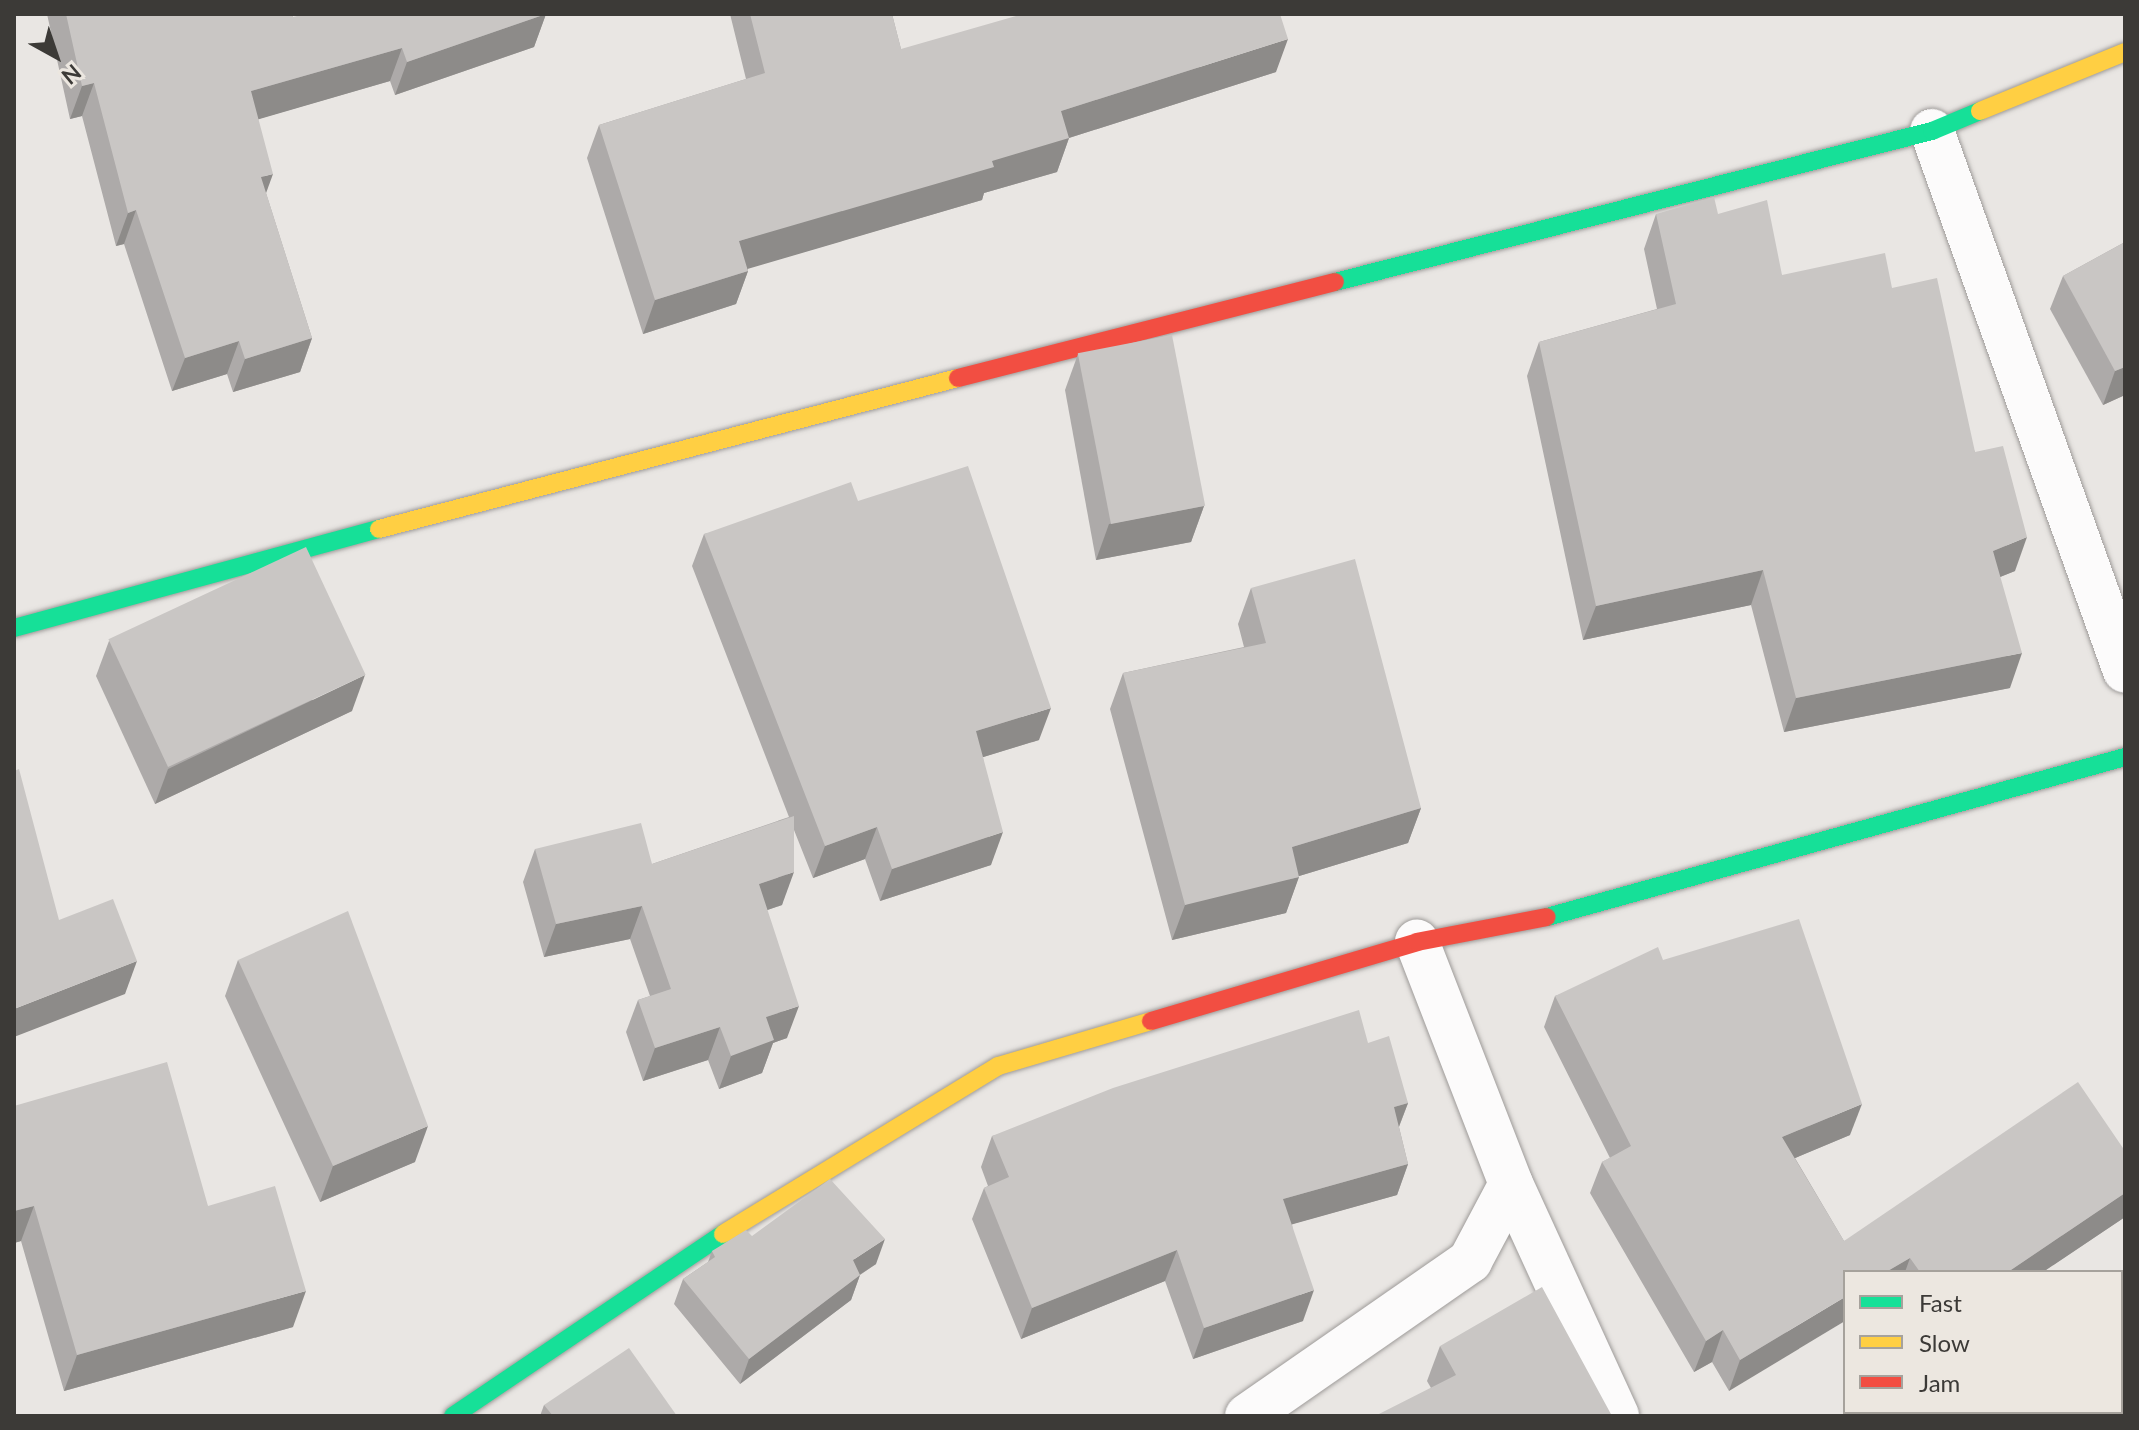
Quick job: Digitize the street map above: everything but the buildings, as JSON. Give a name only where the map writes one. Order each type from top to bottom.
[{"type":"street","points":[[14,628],[576,475],[1932,131],[2125,52]]},
{"type":"street","points":[[1932,131],[2125,671]]},
{"type":"street","points":[[453,1416],[683,1259],[998,1066],[1417,942],[1613,904],[2125,757]]},
{"type":"street","points":[[1417,942],[1511,1184],[1617,1416]]},
{"type":"street","points":[[1247,1416],[1470,1261],[1511,1184]]},
{"type":"traffic: fast","points":[[1335,282],[1932,131],[1980,111]]},
{"type":"traffic: fast","points":[[14,628],[379,529]]},
{"type":"traffic: fast","points":[[1547,917],[2125,757]]},
{"type":"traffic: fast","points":[[453,1416],[723,1234]]},
{"type":"traffic: slow","points":[[1980,111],[2125,52]]},
{"type":"traffic: slow","points":[[379,529],[958,378]]},
{"type":"traffic: slow","points":[[723,1234],[998,1066],[1151,1021]]},
{"type":"traffic: jam","points":[[958,378],[1335,282]]},
{"type":"traffic: jam","points":[[1151,1021],[1417,942],[1547,917]]}]
